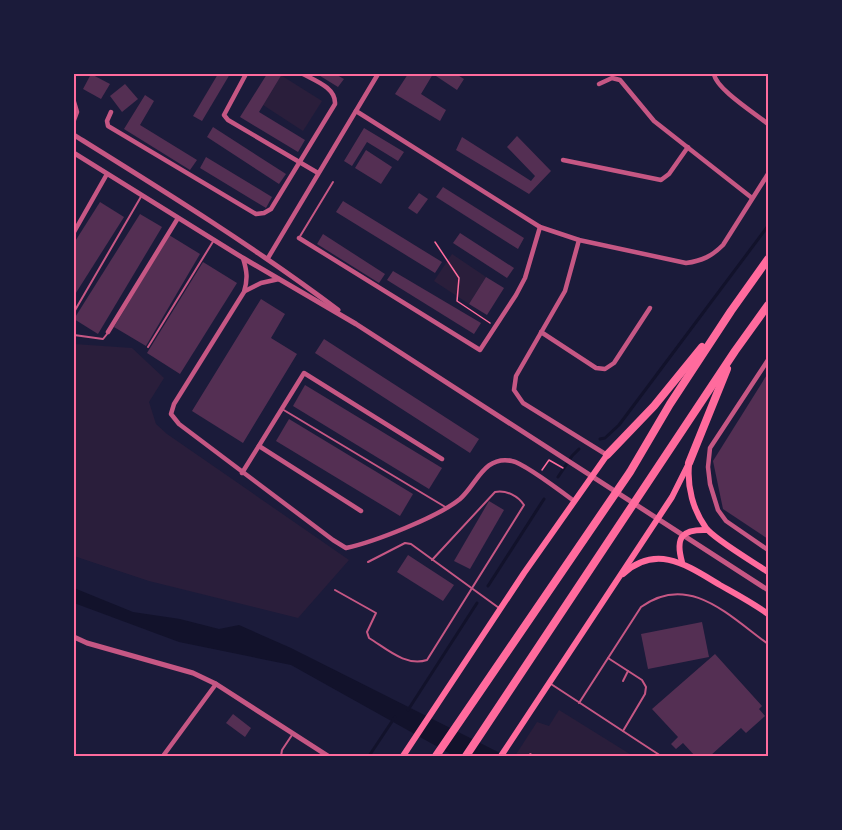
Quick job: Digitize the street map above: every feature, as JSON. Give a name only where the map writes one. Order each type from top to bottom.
[{"type":"highway","points":[[436,756],[630,472],[670,404],[768,259]]},
{"type":"highway","points":[[466,756],[735,351],[768,305]]},
{"type":"highway","points":[[607,455],[654,406],[731,311]]},
{"type":"highway","points":[[689,463],[735,351]]},
{"type":"main road","points":[[403,756],[500,608],[607,455]]},
{"type":"main road","points":[[689,463],[688,479],[694,507],[707,530],[768,572]]},
{"type":"main road","points":[[501,756],[672,496],[689,463]]},
{"type":"main road","points":[[682,562],[678,550],[679,543],[686,532],[693,529],[707,530]]},
{"type":"main road","points":[[614,582],[633,564],[646,560],[660,558],[682,562],[768,614]]},
{"type":"street","points":[[246,74],[224,115],[228,120],[318,173]]},
{"type":"street","points":[[111,112],[107,121],[108,126],[256,214],[264,213],[271,209],[335,104],[335,97],[331,90],[303,74]]},
{"type":"street","points":[[268,258],[378,74]]},
{"type":"street","points":[[714,74],[714,78],[722,88],[768,124]]},
{"type":"street","points":[[598,84],[612,78],[621,80],[654,121],[752,198]]},
{"type":"street","points":[[74,102],[74,120]]},
{"type":"street","points":[[356,111],[540,227],[579,240],[686,263],[701,261],[714,254],[723,245],[768,174]]},
{"type":"street","points":[[74,135],[268,258],[356,324]]},
{"type":"street","points":[[563,160],[661,180],[669,174],[688,147]]},
{"type":"street","points":[[74,153],[243,258],[356,324],[768,590]]},
{"type":"street","points":[[74,232],[107,174]]},
{"type":"street","points":[[108,332],[178,218]]},
{"type":"street","points":[[299,238],[480,350],[525,278],[540,227]]},
{"type":"street","points":[[579,240],[565,291],[516,376],[514,390],[523,403],[607,455]]},
{"type":"street","points":[[243,258],[248,281],[244,292],[174,404],[171,414],[179,424],[242,473],[346,548],[362,545],[448,508],[463,496],[487,466],[500,460],[514,461],[574,501]]},
{"type":"street","points":[[244,292],[261,283],[279,279]]},
{"type":"street","points":[[541,332],[596,368],[605,369],[614,363],[650,308]]},
{"type":"street","points":[[768,360],[710,448],[708,467],[710,484],[718,510],[726,521],[768,550]]},
{"type":"street","points":[[242,473],[304,373],[442,459]]},
{"type":"street","points":[[259,446],[361,511]]},
{"type":"street","points":[[74,637],[87,643],[193,673],[216,684],[328,756]]},
{"type":"street","points":[[163,756],[216,684]]},
{"type":"lane","points":[[299,238],[333,182]]},
{"type":"lane","points":[[74,312],[142,195]]},
{"type":"lane","points":[[148,347],[214,240]]},
{"type":"lane","points":[[74,335],[104,339],[108,332]]},
{"type":"lane","points":[[282,409],[448,508]]},
{"type":"lane","points":[[335,590],[376,613],[367,632],[369,638],[408,662],[419,663],[427,660],[523,511],[524,506],[519,498],[502,491],[495,492],[432,560]]},
{"type":"lane","points":[[368,562],[405,543],[411,544],[500,608]]},
{"type":"lane","points":[[579,703],[641,607],[653,598],[667,594],[702,597],[768,644]]},
{"type":"lane","points":[[608,658],[642,680],[646,687],[645,694],[623,731]]},
{"type":"lane","points":[[623,681],[628,671]]},
{"type":"lane","points":[[549,683],[661,756]]},
{"type":"lane","points":[[281,756],[282,750],[294,733]]},
{"type":"path","points":[[435,242],[459,278],[457,301],[495,326]]},
{"type":"path","points":[[538,476],[549,460],[563,468]]},
{"type":"path","points":[[530,754],[535,756]]},
{"type":"shaded area","points":[[279,74],[322,101],[303,131],[260,103]]},
{"type":"shaded area","points":[[452,254],[486,277],[469,304],[434,281]]},
{"type":"shaded area","points":[[74,344],[132,348],[164,378],[149,402],[156,424],[167,434],[349,560],[298,618],[149,581],[74,556]]},
{"type":"shaded area","points":[[74,588],[133,612],[180,619],[219,629],[239,625],[291,648],[506,756],[454,756],[291,665],[179,642],[74,603]]},
{"type":"shaded area","points":[[559,710],[633,756],[515,756],[537,722],[549,726]]},
{"type":"building","points":[[91,74],[110,84],[101,99],[83,89]]},
{"type":"building","points":[[218,74],[230,74],[202,121],[193,116]]},
{"type":"building","points":[[267,74],[282,74],[259,112],[305,140],[298,152],[240,117]]},
{"type":"building","points":[[317,74],[335,74],[344,79],[338,87]]},
{"type":"building","points":[[408,74],[433,74],[421,94],[446,110],[440,121],[395,94]]},
{"type":"building","points":[[433,74],[456,74],[464,79],[457,90]]},
{"type":"building","points":[[125,84],[138,99],[122,112],[110,96]]},
{"type":"building","points":[[145,95],[154,101],[140,125],[197,160],[190,170],[124,129]]},
{"type":"building","points":[[213,127],[286,174],[279,184],[207,137]]},
{"type":"building","points":[[364,128],[404,152],[398,161],[367,142],[352,166],[344,161]]},
{"type":"building","points":[[517,136],[551,171],[529,194],[456,150],[462,137],[531,181],[535,176],[507,147]]},
{"type":"building","points":[[366,150],[392,167],[381,184],[355,168]]},
{"type":"building","points":[[206,157],[272,197],[266,208],[200,168]]},
{"type":"building","points":[[443,187],[524,238],[518,249],[436,197]]},
{"type":"building","points":[[419,193],[428,199],[417,214],[408,208]]},
{"type":"building","points":[[343,201],[442,262],[435,273],[336,212]]},
{"type":"building","points":[[100,202],[124,217],[74,296],[74,243]]},
{"type":"building","points":[[140,214],[162,227],[98,334],[74,319]]},
{"type":"building","points":[[460,233],[514,268],[507,278],[453,243]]},
{"type":"building","points":[[323,234],[385,274],[379,283],[317,244]]},
{"type":"building","points":[[169,235],[200,254],[146,346],[114,327]]},
{"type":"building","points":[[203,262],[237,283],[180,374],[147,353]]},
{"type":"building","points":[[393,271],[481,323],[474,334],[387,280]]},
{"type":"building","points":[[486,277],[504,288],[487,315],[469,304]]},
{"type":"building","points":[[261,299],[285,314],[271,338],[297,354],[243,443],[192,411]]},
{"type":"building","points":[[324,339],[479,439],[470,453],[315,353]]},
{"type":"building","points":[[768,373],[768,539],[723,509],[713,461]]},
{"type":"building","points":[[305,385],[442,468],[429,489],[293,406]]},
{"type":"building","points":[[289,419],[413,494],[400,516],[276,441]]},
{"type":"building","points":[[489,501],[504,510],[470,569],[454,561]]},
{"type":"building","points":[[408,555],[454,585],[443,601],[397,572]]},
{"type":"building","points":[[702,622],[709,657],[648,669],[641,634]]},
{"type":"building","points":[[715,654],[762,706],[759,709],[765,716],[746,733],[741,728],[710,756],[695,756],[683,743],[676,749],[671,744],[678,737],[652,709]]},
{"type":"building","points":[[233,714],[251,728],[245,737],[226,723]]},
{"type":"waterway","points":[[600,439],[605,438],[619,425],[768,226]]},
{"type":"waterway","points":[[558,477],[579,449]]},
{"type":"waterway","points":[[488,586],[544,499]]},
{"type":"waterway","points":[[408,710],[477,603]]},
{"type":"waterway","points":[[369,756],[395,717]]}]
